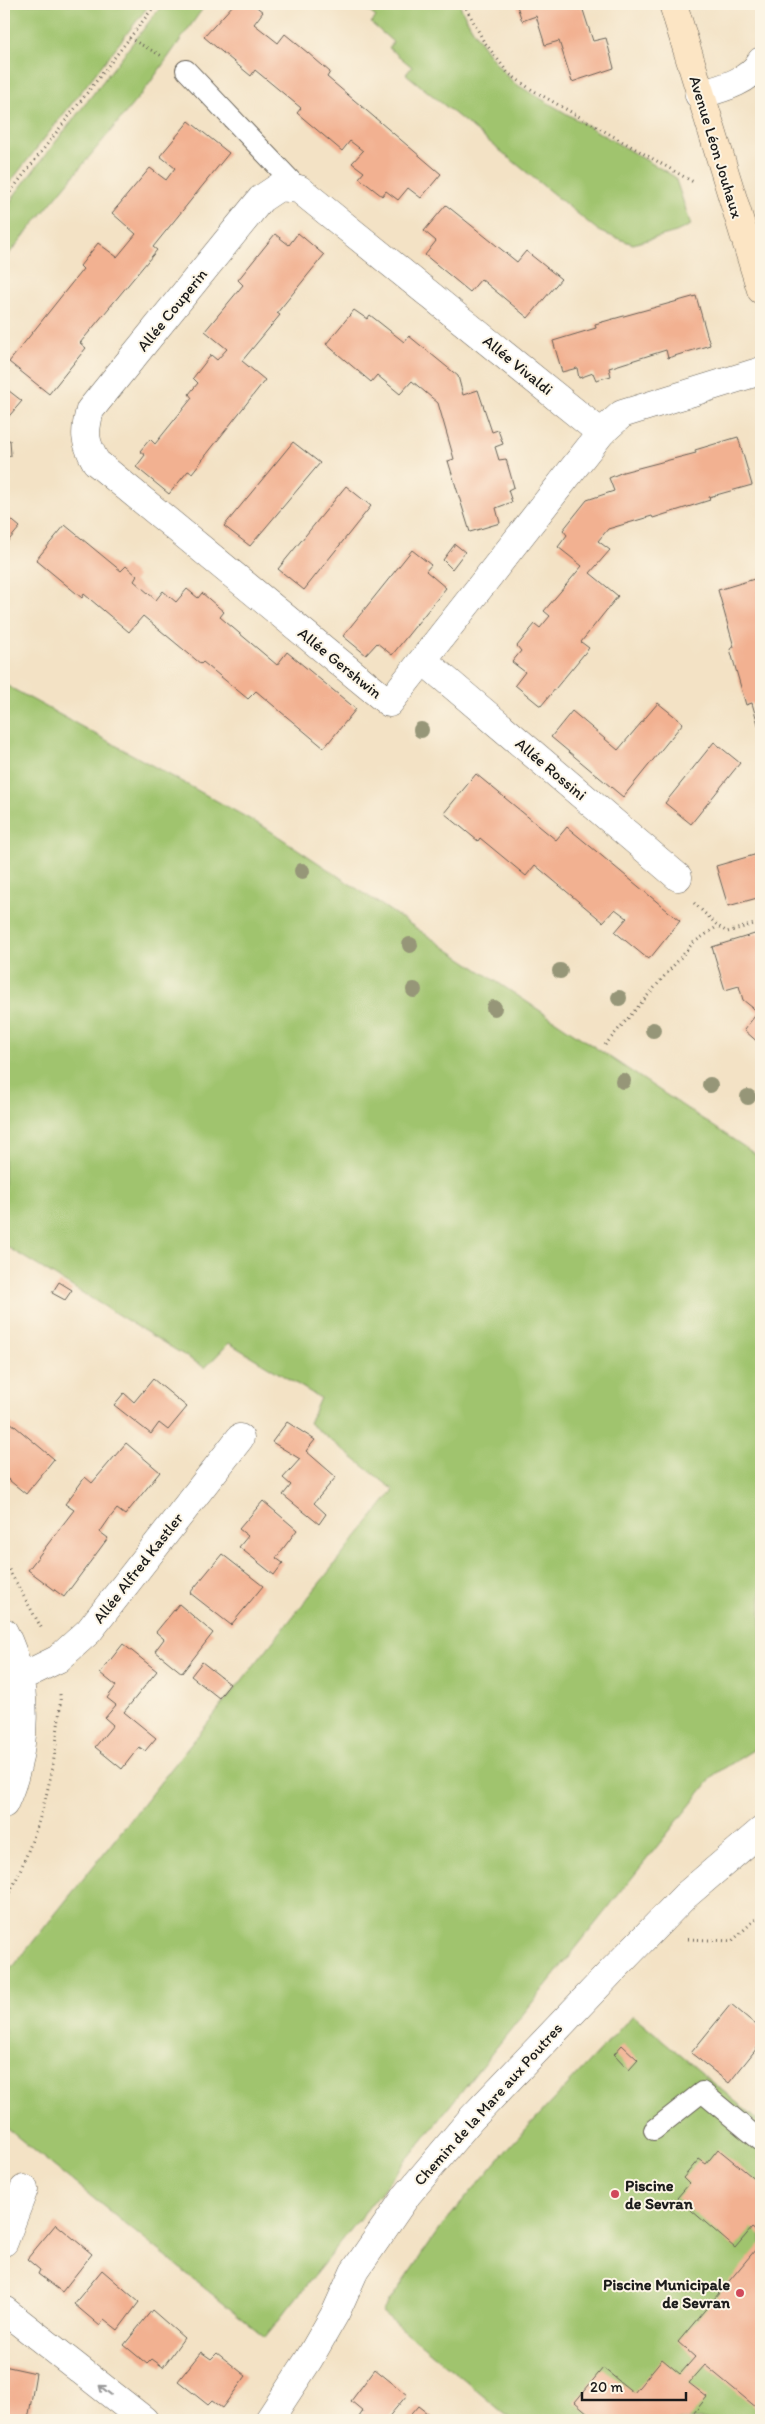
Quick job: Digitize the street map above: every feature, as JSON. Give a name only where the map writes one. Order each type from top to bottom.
[{"type":"street","name":"Avenue Léon Jouhaux","points":[[673,4],[761,290]]},
{"type":"street","points":[[700,95],[728,86],[752,72],[761,61]]},
{"type":"street","name":"Allée Couperin","points":[[96,462],[87,447],[85,430],[90,410],[261,200],[278,187],[299,189]]},
{"type":"street","name":"Allée Vivaldi","points":[[299,189],[601,432]]},
{"type":"street","points":[[601,432],[622,414],[761,371]]},
{"type":"street","name":"Allée Gershwin","points":[[96,462],[389,703],[424,661],[601,432]]},
{"type":"street","name":"Allée Rossini","points":[[424,661],[678,876]]},
{"type":"street","name":"Allée Alfred Kastler","points":[[20,1678],[58,1658],[89,1631],[240,1438]]},
{"type":"street","points":[[4,1632],[13,1650],[20,1678],[23,1732],[9,1792],[4,1804]]},
{"type":"street","name":"Chemin de la Mare aux Poutres","points":[[275,2418],[336,2312],[354,2272],[407,2195],[471,2119],[609,1974],[686,1896],[761,1831]]},
{"type":"street","points":[[4,2242],[24,2189]]},
{"type":"street","points":[[4,2310],[144,2420]]},
{"type":"lane","points":[[186,70],[299,189]]},
{"type":"lane","points":[[654,2130],[702,2092],[761,2141]]},
{"type":"path","points":[[4,200],[156,4]]},
{"type":"path","points":[[464,4],[483,40],[508,73],[529,88],[734,206]]},
{"type":"path","points":[[129,38],[186,70]]},
{"type":"path","points":[[678,876],[693,902],[727,932],[761,922]]},
{"type":"path","points":[[605,1045],[693,943],[718,926]]},
{"type":"path","points":[[684,1939],[732,1942],[761,1914]]},
{"type":"green space","points":[[4,4],[150,4],[4,190]]},
{"type":"green space","points":[[163,4],[206,4],[147,87],[4,260],[4,214],[16,193]]},
{"type":"green space","points":[[360,4],[459,4],[483,46],[514,83],[675,177],[691,225],[676,232],[633,244],[600,232],[406,74],[412,67],[389,48],[393,42],[371,23],[376,17]]},
{"type":"green space","points":[[4,684],[266,828],[761,1158],[761,1745],[715,1774],[265,2337],[4,2126],[4,1978],[394,1490],[309,1423],[320,1398],[229,1343],[205,1368],[4,1245]]},
{"type":"green space","name":"Piscine de Sevran","points":[[633,2015],[761,2123],[761,2420],[512,2420],[382,2312],[440,2228],[511,2145]]},
{"type":"building","points":[[234,4],[253,4],[263,12],[254,24],[278,43],[285,34],[330,72],[327,77],[441,174],[421,198],[408,188],[398,200],[386,191],[382,196],[359,178],[364,172],[352,163],[363,151],[350,141],[342,151],[297,113],[301,108],[255,70],[251,76],[204,37]]},
{"type":"building","points":[[524,4],[581,4],[593,41],[606,38],[614,68],[572,82],[559,41],[545,45],[536,16],[522,21],[517,6]]},
{"type":"building","points":[[189,121],[229,153],[153,247],[157,250],[80,343],[86,348],[49,394],[9,362],[83,269],[80,266],[98,243],[117,257],[136,234],[112,213],[150,168],[166,180],[175,168],[160,156]]},
{"type":"building","points":[[446,205],[517,262],[526,251],[561,279],[528,318],[481,279],[470,292],[425,255],[436,241],[424,231]]},
{"type":"building","points":[[298,233],[324,255],[277,313],[280,315],[242,361],[265,380],[192,473],[188,471],[169,494],[136,467],[145,455],[140,451],[150,439],[155,444],[192,398],[189,394],[198,383],[193,378],[211,355],[217,360],[227,349],[205,331],[243,285],[238,280],[275,234],[289,245]]},
{"type":"building","points":[[696,296],[710,345],[668,358],[666,350],[609,368],[611,376],[596,380],[593,373],[579,378],[577,368],[562,372],[553,341],[596,328],[595,324]]},
{"type":"building","points":[[354,310],[367,319],[370,315],[404,342],[409,336],[458,376],[463,395],[478,390],[492,432],[498,430],[503,444],[495,447],[499,460],[506,459],[514,487],[508,490],[512,502],[496,508],[500,523],[470,532],[448,461],[454,459],[438,403],[412,381],[400,394],[377,375],[371,382],[326,344]]},
{"type":"building","points":[[4,387],[22,401],[4,422]]},
{"type":"building","points":[[738,437],[752,485],[709,497],[710,500],[653,518],[652,516],[608,529],[598,541],[610,550],[590,573],[618,596],[581,642],[589,648],[541,706],[538,704],[515,685],[525,672],[512,662],[521,651],[517,646],[535,624],[540,628],[550,616],[544,611],[582,566],[558,547],[567,535],[563,530],[587,500],[614,491],[609,478],[623,472],[696,453],[695,450]]},
{"type":"building","points":[[10,440],[11,456],[4,457],[4,441]]},
{"type":"building","points":[[293,442],[320,463],[250,546],[224,526]]},
{"type":"building","points":[[4,478],[8,517],[20,527],[4,546]]},
{"type":"building","points":[[346,486],[371,506],[304,590],[278,569]]},
{"type":"building","points":[[65,525],[121,571],[126,566],[137,576],[134,581],[156,600],[163,591],[176,602],[187,589],[198,598],[202,593],[224,612],[220,617],[277,665],[287,652],[356,709],[324,748],[256,691],[248,699],[203,662],[201,664],[143,616],[129,632],[84,594],[82,598],[36,560]]},
{"type":"building","points":[[455,544],[465,552],[452,569],[443,560]]},
{"type":"building","points":[[412,550],[431,565],[426,571],[446,588],[392,655],[377,643],[366,655],[343,636]]},
{"type":"building","points":[[761,577],[761,735],[752,703],[746,705],[730,649],[734,647],[718,590]]},
{"type":"building","points":[[658,703],[683,723],[623,797],[551,737],[572,711],[618,750]]},
{"type":"building","points":[[714,742],[740,763],[691,824],[665,803]]},
{"type":"building","points":[[476,774],[556,840],[567,827],[680,921],[651,957],[648,959],[615,932],[627,918],[615,909],[603,922],[535,865],[526,876],[480,838],[478,841],[444,813]]},
{"type":"building","points":[[761,853],[761,897],[728,906],[716,866]]},
{"type":"building","points":[[758,933],[761,944],[761,1045],[744,1030],[758,1012],[743,1000],[739,986],[725,990],[712,947]]},
{"type":"building","points":[[59,1282],[72,1290],[65,1300],[52,1293]]},
{"type":"building","points":[[153,1379],[187,1407],[168,1430],[159,1423],[151,1434],[114,1405],[124,1393],[134,1402]]},
{"type":"building","points":[[10,1422],[54,1459],[26,1494],[4,1476],[4,1430]]},
{"type":"building","points":[[287,1422],[315,1440],[306,1451],[336,1477],[314,1503],[326,1514],[319,1524],[283,1495],[291,1485],[283,1478],[300,1459],[272,1442]]},
{"type":"building","points":[[126,1443],[160,1472],[125,1515],[117,1509],[109,1519],[100,1532],[108,1538],[64,1597],[28,1570],[74,1510],[65,1504],[85,1477],[92,1483]]},
{"type":"building","points":[[263,1501],[297,1530],[276,1558],[283,1563],[274,1575],[239,1547],[248,1536],[239,1529]]},
{"type":"building","points":[[222,1554],[263,1586],[231,1625],[190,1593]]},
{"type":"building","points":[[179,1604],[213,1633],[182,1673],[155,1651],[164,1639],[156,1632]]},
{"type":"building","points":[[123,1644],[157,1671],[124,1712],[156,1738],[145,1751],[139,1747],[122,1769],[95,1747],[113,1725],[105,1718],[116,1705],[107,1698],[116,1686],[100,1673]]},
{"type":"building","points":[[202,1662],[230,1684],[219,1698],[191,1676]]},
{"type":"building","points":[[731,2004],[761,2029],[761,2043],[729,2083],[691,2053]]},
{"type":"building","points":[[622,2045],[638,2060],[629,2070],[614,2054]]},
{"type":"building","name":"Piscine Municipale de Sevran","points":[[718,2149],[761,2184],[761,2235],[752,2228],[735,2248],[677,2198],[689,2184],[683,2178],[699,2159],[706,2164]]},
{"type":"building","points":[[56,2224],[92,2254],[62,2292],[38,2274],[40,2270],[27,2259]]},
{"type":"building","name":"Piscine Municipale de Sevran","points":[[761,2243],[761,2403],[757,2408],[705,2365],[689,2383],[707,2397],[688,2420],[596,2420],[575,2402],[603,2368],[634,2393],[662,2359],[680,2374],[695,2357],[678,2342]]},
{"type":"building","points":[[102,2270],[139,2302],[118,2330],[104,2319],[100,2326],[74,2304]]},
{"type":"building","points":[[152,2310],[184,2338],[163,2367],[152,2359],[147,2364],[124,2345]]},
{"type":"building","points":[[201,2352],[211,2359],[217,2353],[246,2376],[222,2408],[212,2401],[208,2405],[178,2381]]},
{"type":"building","points":[[4,2366],[36,2373],[28,2420],[4,2414]]},
{"type":"building","points":[[375,2369],[407,2395],[386,2420],[357,2420],[363,2411],[351,2401]]},
{"type":"building","points":[[418,2406],[436,2420],[406,2420]]},
{"type":"place","name":"Piscine de Sevran","points":[[615,2194]]},
{"type":"place","name":"Piscine Municipale de Sevran","points":[[740,2293]]}]
